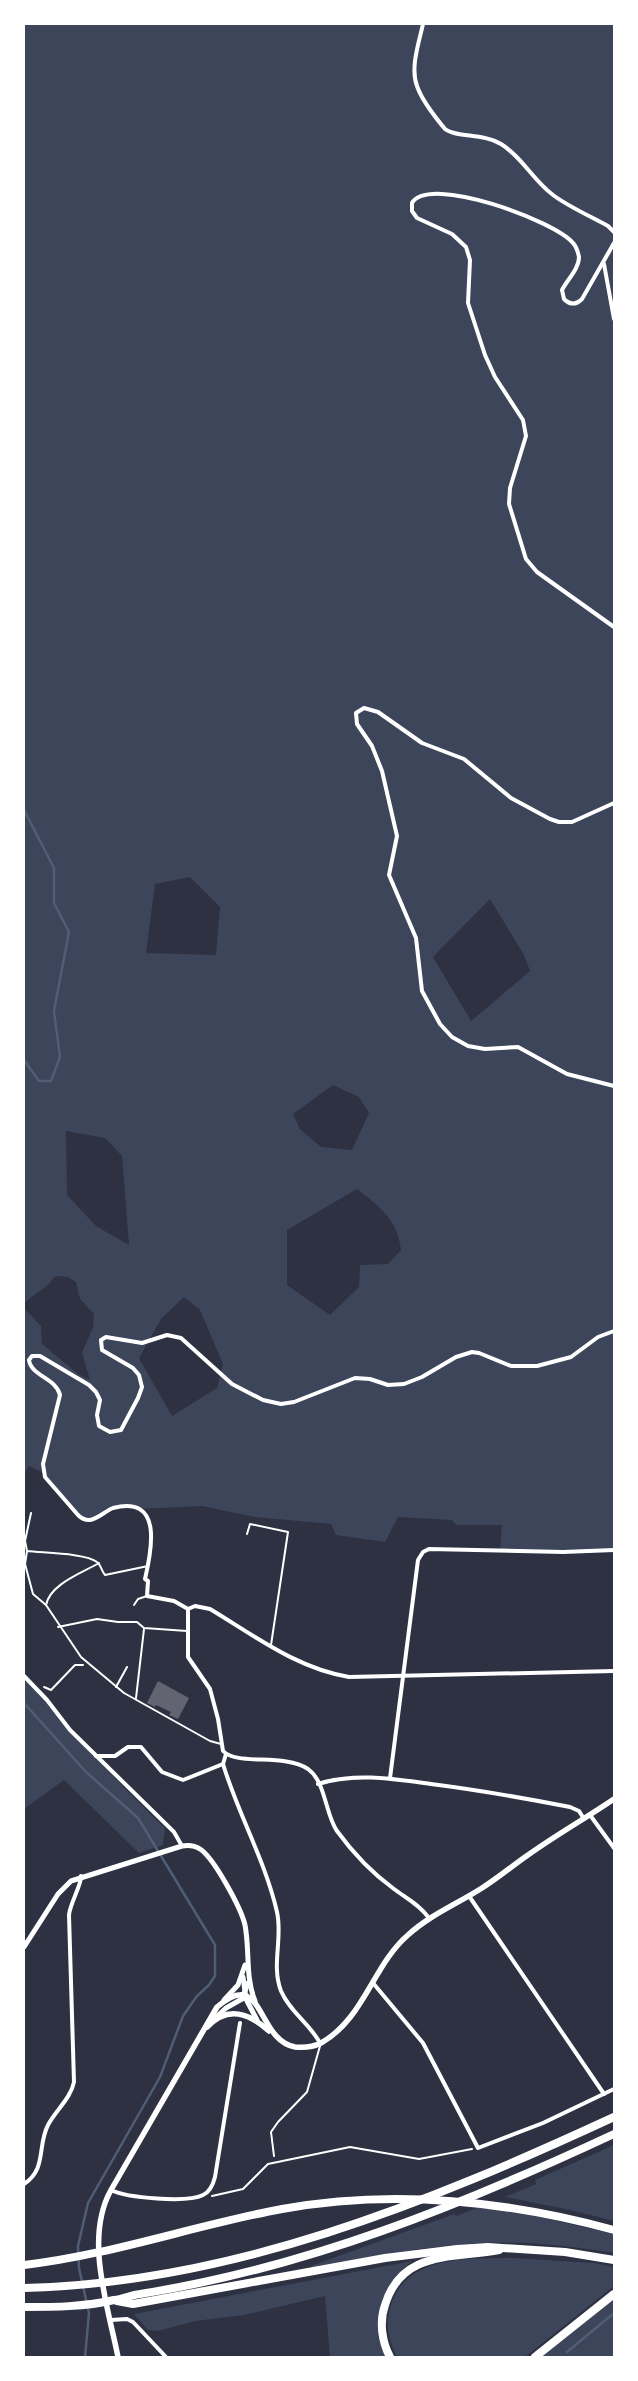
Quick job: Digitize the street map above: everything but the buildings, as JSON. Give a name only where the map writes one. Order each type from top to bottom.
[{"type":"highway","points":[[24,2288],[62,2287],[129,2280],[242,2257],[319,2236],[391,2212],[445,2191],[614,2117]]},
{"type":"highway","points":[[132,2299],[272,2266],[346,2244],[481,2193],[614,2134]]},
{"type":"highway","points":[[24,2265],[61,2259],[284,2208],[370,2199],[499,2205],[568,2218],[614,2230]]},
{"type":"highway","points":[[24,2307],[132,2299],[410,2254],[488,2247],[565,2252],[614,2260]]},
{"type":"highway","points":[[390,2357],[383,2337],[383,2311],[391,2290],[401,2276],[420,2263],[438,2257],[504,2249]]},
{"type":"highway","points":[[535,2357],[614,2294]]},
{"type":"main road","points":[[203,2032],[212,2022],[234,2013],[257,2020],[282,2042],[297,2047],[309,2047],[320,2043],[345,2022],[360,2005],[400,1943],[429,1918],[469,1896],[614,1800]]},
{"type":"main road","points":[[118,2357],[97,2242],[99,2220],[111,2190],[213,2012],[222,2003],[238,1996],[245,1996],[255,2001],[274,2036]]},
{"type":"street","points":[[423,24],[417,49],[415,81],[420,94],[445,129],[450,132],[482,136],[502,144],[554,196],[608,226],[614,232]]},
{"type":"street","points":[[614,244],[582,299],[576,303],[570,303],[562,296],[562,290],[576,267],[579,258],[574,243],[564,235],[500,205],[473,199],[425,195],[417,197],[412,203],[412,211],[417,218],[452,234],[466,247],[470,260],[468,303],[482,346],[495,377],[524,420],[526,436],[510,488],[509,504],[526,559],[537,572],[614,627]]},
{"type":"street","points":[[604,264],[614,319]]},
{"type":"street","points":[[614,803],[572,822],[559,822],[550,819],[511,798],[464,759],[422,742],[368,708],[364,708],[356,713],[357,724],[372,746],[382,771],[398,836],[389,874],[416,938],[422,991],[440,1024],[452,1037],[468,1046],[485,1049],[518,1047],[567,1074],[614,1086]]},
{"type":"street","points":[[188,1610],[174,1601],[147,1596],[148,1581],[145,1579],[151,1543],[150,1521],[142,1511],[125,1506],[110,1509],[93,1519],[86,1520],[78,1515],[45,1477],[42,1464],[60,1395],[55,1385],[32,1368],[29,1360],[32,1356],[40,1356],[93,1388],[100,1400],[96,1414],[98,1426],[114,1432],[123,1427],[141,1392],[142,1381],[133,1368],[102,1350],[101,1340],[106,1337],[146,1343],[167,1335],[176,1336],[186,1340],[232,1384],[263,1400],[281,1404],[294,1402],[355,1378],[370,1379],[388,1385],[404,1384],[422,1377],[456,1357],[472,1352],[480,1353],[511,1366],[537,1366],[570,1357],[598,1336],[614,1331]]},
{"type":"street","points":[[390,1778],[418,1560],[426,1550],[563,1552],[614,1550]]},
{"type":"street","points":[[188,1610],[195,1606],[210,1608],[271,1648],[298,1662],[341,1676],[357,1678],[614,1671]]},
{"type":"street","points":[[188,1610],[188,1657],[210,1689],[218,1719],[221,1744],[226,1754],[223,1764],[236,1803],[260,1858],[277,1913],[279,1932],[276,1968],[278,1983],[286,2002],[320,2043]]},
{"type":"street","points":[[24,1676],[70,1730],[174,1832],[180,1847]]},
{"type":"street","points":[[96,1756],[115,1756],[128,1747],[141,1747],[162,1772],[183,1780],[223,1764]]},
{"type":"street","points":[[226,1754],[240,1758],[282,1760],[300,1765],[312,1773],[336,1830],[356,1854],[381,1878],[422,1909],[429,1918]]},
{"type":"street","points":[[318,1784],[336,1779],[390,1778],[483,1790],[570,1807],[587,1817],[614,1848]]},
{"type":"street","points":[[24,1947],[62,1889],[81,1876],[147,1856],[192,1845],[204,1852],[237,1901],[245,1925],[248,1980],[245,1996],[222,2011],[212,2022]]},
{"type":"street","points":[[24,2184],[37,2171],[42,2158],[46,2129],[71,2092],[74,2082],[69,1915],[71,1902],[81,1883],[81,1876]]},
{"type":"street","points":[[469,1896],[604,2094]]},
{"type":"street","points":[[222,2003],[238,1985],[247,1958]]},
{"type":"street","points":[[243,1974],[245,1996],[257,2020]]},
{"type":"street","points":[[248,1980],[255,2001]]},
{"type":"street","points":[[373,1983],[423,2043],[478,2148],[543,2123],[614,2089]]},
{"type":"street","points":[[111,2190],[131,2196],[186,2199],[205,2194],[212,2186],[240,2024]]},
{"type":"street","points":[[111,2320],[127,2319],[133,2322],[166,2357]]},
{"type":"lane","points":[[31,1513],[25,1541],[26,1559],[33,1594],[46,1605],[58,1627],[81,1657],[116,1687],[136,1698],[146,1707],[210,1742],[221,1744]]},
{"type":"lane","points":[[247,1534],[250,1524],[288,1532],[271,1648]]},
{"type":"lane","points":[[27,1550],[76,1556],[99,1563],[105,1576],[148,1566]]},
{"type":"lane","points":[[46,1605],[47,1600],[60,1586],[99,1563]]},
{"type":"lane","points":[[134,1605],[138,1599],[147,1596]]},
{"type":"lane","points":[[58,1627],[104,1619],[118,1622],[137,1622],[144,1628],[188,1631]]},
{"type":"lane","points":[[136,1698],[144,1628]]},
{"type":"lane","points":[[116,1687],[127,1667]]},
{"type":"lane","points":[[274,2156],[271,2132],[307,2092],[320,2043]]},
{"type":"path","points":[[34,1686],[42,1686],[51,1690],[75,1665],[91,1666]]},
{"type":"path","points":[[205,2194],[211,2196],[243,2189],[268,2164],[350,2147],[419,2160],[478,2148]]},
{"type":"shaded area","points":[[24,24],[614,24],[614,1550],[500,1551],[502,1525],[456,1525],[452,1520],[398,1517],[385,1542],[336,1535],[331,1524],[255,1517],[202,1506],[138,1509],[120,1507],[94,1517],[82,1518],[42,1472],[29,1466],[24,1474],[24,1308],[41,1326],[42,1344],[78,1374],[90,1380],[82,1352],[93,1328],[94,1314],[80,1299],[76,1282],[68,1277],[55,1276],[49,1284],[24,1303]],"holes":[[[190,877],[220,907],[216,955],[146,953],[155,884]],[[490,899],[524,955],[530,971],[471,1021],[433,957]],[[333,1085],[359,1097],[369,1113],[352,1150],[321,1147],[300,1129],[293,1114]],[[66,1131],[105,1138],[122,1156],[129,1245],[96,1226],[67,1195]],[[357,1189],[373,1201],[392,1222],[401,1250],[388,1264],[360,1265],[359,1287],[330,1315],[287,1285],[287,1230]],[[184,1297],[200,1310],[223,1364],[217,1388],[172,1416],[139,1358],[161,1319]]]},
{"type":"shaded area","points":[[24,1676],[65,1724],[165,1828],[163,1845],[139,1853],[64,1780],[24,1809]]},
{"type":"shaded area","points":[[614,2145],[614,2221],[505,2197],[536,2184],[535,2180]]},
{"type":"shaded area","points":[[482,2206],[500,2208],[614,2234],[614,2253],[548,2245],[481,2243],[417,2249],[312,2268],[311,2266],[454,2214],[456,2216]]},
{"type":"shaded area","points":[[513,2258],[595,2263],[614,2267],[614,2286],[525,2357],[397,2357],[389,2337],[388,2316],[392,2302],[401,2286],[413,2275],[427,2267],[444,2262]]},
{"type":"shaded area","points":[[412,2261],[393,2281],[382,2305],[379,2317],[379,2330],[381,2344],[386,2357],[330,2357],[325,2296],[244,2315],[195,2321],[158,2331],[148,2330],[134,2314]]},
{"type":"shaded area","points":[[614,2299],[614,2357],[542,2357]]},
{"type":"waterway","points":[[24,810],[54,868],[54,903],[69,932],[54,1011],[60,1057],[51,1081],[39,1081],[24,1060]]},
{"type":"waterway","points":[[24,1703],[86,1772],[138,1818],[215,1945],[215,1976],[209,1985],[197,1996],[183,2016],[160,2077],[88,2203],[78,2246],[79,2268],[89,2313],[85,2357]]},
{"type":"waterway","points":[[567,2352],[614,2313]]}]
